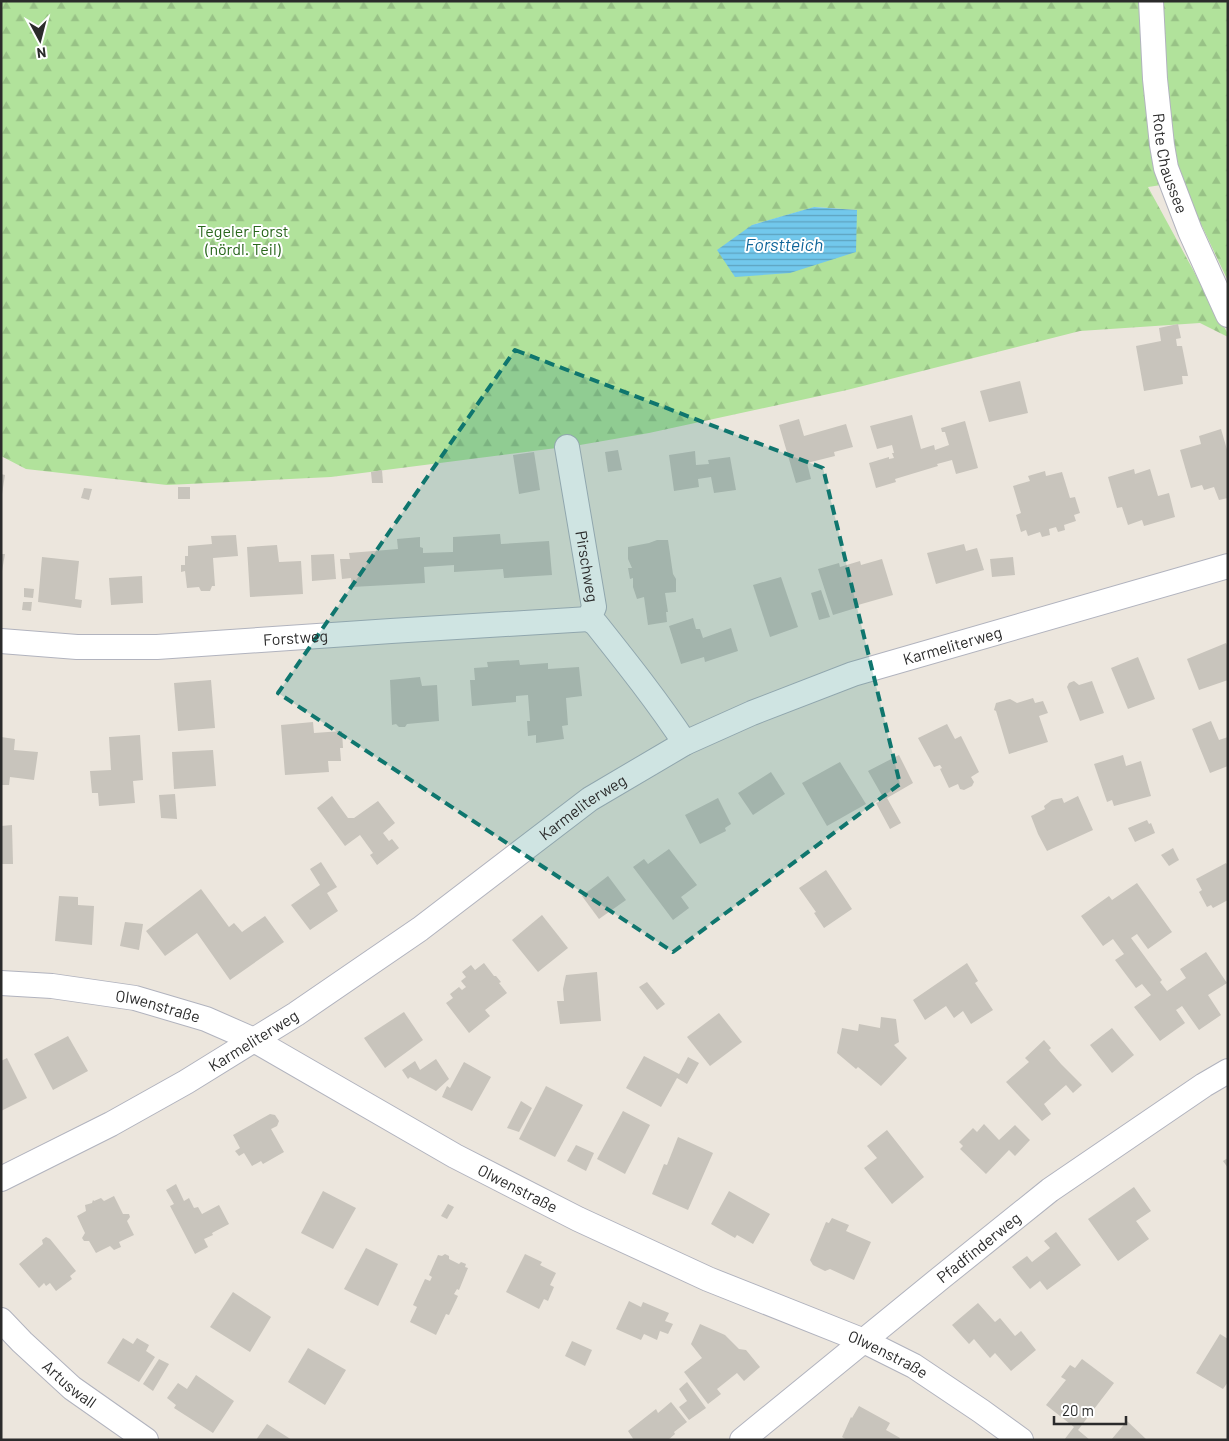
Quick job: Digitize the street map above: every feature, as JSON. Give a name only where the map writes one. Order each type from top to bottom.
[{"type":"street","name":"Rote Chaussee","points":[[1151,1],[1155,79],[1166,168],[1190,231],[1228,315]]},
{"type":"street","name":"Pirschweg","points":[[567,447],[594,607],[589,619],[596,624],[636,675],[685,743]]},
{"type":"street","name":"Karmeliterweg","points":[[1,1179],[111,1124],[186,1082],[296,1014],[420,929],[590,799],[685,743],[752,713],[853,674],[1228,566]]},
{"type":"street","name":"Forstweg","points":[[1,641],[77,647],[157,647],[589,619]]},
{"type":"street","name":"Olwenstraße","points":[[1,983],[52,986],[135,998],[206,1019],[254,1040],[455,1156],[578,1220],[708,1278],[864,1341],[914,1366],[1021,1440]]},
{"type":"street","name":"Pfadfinderweg","points":[[742,1440],[1050,1190],[1228,1070]]},
{"type":"street","name":"Artuswall","points":[[1,1320],[72,1388],[146,1440]]},
{"type":"highlighted area","points":[[515,350],[823,468],[900,784],[673,952],[278,693]]},
{"type":"green space","name":"Tegeler Forst (nördl. Teil)","points":[[1,1],[1228,1],[1228,281],[1181,182],[1148,187],[1228,337],[1200,323],[1080,331],[847,390],[649,433],[580,445],[331,477],[167,485],[26,469],[1,456]],"holes":[[[815,207],[857,210],[752,225]]]},
{"type":"water","name":"Forstteich","points":[[814,207],[857,210],[856,252],[790,273],[735,277],[717,250],[752,225]]},
{"type":"building","points":[[1178,324],[1181,338],[1176,339],[1177,346],[1182,346],[1188,376],[1182,376],[1183,384],[1144,391],[1136,346],[1161,341],[1159,328]]},
{"type":"building","points":[[1020,381],[1028,413],[989,422],[980,391]]},
{"type":"building","points":[[912,415],[921,449],[934,445],[935,450],[949,445],[945,432],[942,432],[941,428],[965,421],[978,468],[956,474],[952,460],[895,479],[896,482],[876,488],[869,463],[889,457],[889,459],[894,458],[892,453],[894,453],[892,445],[877,449],[870,426]]},
{"type":"building","points":[[799,419],[804,436],[846,424],[853,447],[834,452],[835,456],[807,463],[811,479],[796,483],[779,425]]},
{"type":"building","points":[[1221,429],[1228,453],[1228,498],[1219,500],[1214,487],[1204,490],[1202,485],[1191,488],[1180,450],[1201,444],[1199,436]]},
{"type":"building","points":[[618,450],[622,470],[608,472],[605,452]]},
{"type":"building","points":[[695,451],[696,465],[709,464],[708,460],[730,457],[736,490],[714,493],[711,477],[698,479],[699,487],[674,491],[669,455]]},
{"type":"building","points":[[534,452],[540,490],[519,494],[513,455]]},
{"type":"building","points":[[1134,469],[1135,474],[1150,469],[1158,496],[1169,493],[1175,517],[1144,526],[1142,520],[1128,525],[1122,507],[1117,508],[1108,477]]},
{"type":"building","points":[[382,470],[383,483],[372,483],[371,472]]},
{"type":"building","points":[[1045,471],[1046,476],[1062,472],[1070,498],[1075,497],[1080,513],[1074,515],[1076,521],[1064,525],[1065,530],[1058,532],[1056,527],[1049,529],[1050,535],[1042,537],[1040,532],[1028,536],[1026,530],[1021,532],[1016,515],[1021,513],[1013,486],[1030,481],[1028,476]]},
{"type":"building","points":[[1,474],[5,475],[2,494],[1,494]]},
{"type":"building","points":[[178,487],[190,487],[190,499],[178,499]]},
{"type":"building","points":[[84,488],[92,489],[89,500],[81,498]]},
{"type":"building","points":[[500,534],[501,544],[549,541],[552,575],[504,578],[503,569],[454,572],[454,565],[424,567],[425,583],[352,587],[351,578],[342,579],[340,559],[350,559],[349,553],[398,549],[397,539],[420,537],[420,547],[423,548],[423,553],[453,552],[453,537]]},
{"type":"building","points":[[236,535],[238,556],[213,558],[215,586],[212,586],[210,591],[201,591],[199,587],[187,588],[185,571],[181,572],[181,565],[185,565],[185,556],[188,556],[188,546],[212,544],[211,536]]},
{"type":"building","points":[[657,540],[668,540],[673,574],[676,579],[676,592],[665,593],[668,612],[666,612],[667,622],[648,625],[644,597],[637,599],[633,587],[633,578],[630,579],[628,568],[632,568],[628,559],[628,547]]},
{"type":"building","points":[[964,544],[966,551],[977,548],[984,570],[936,584],[927,553]]},
{"type":"building","points":[[277,545],[279,562],[301,561],[303,594],[250,597],[247,547]]},
{"type":"building","points":[[1,554],[5,554],[2,571],[1,571]]},
{"type":"building","points":[[334,554],[336,579],[312,581],[311,555]]},
{"type":"building","points":[[42,557],[79,561],[75,599],[82,600],[81,608],[38,602]]},
{"type":"building","points":[[1013,557],[1015,575],[992,577],[990,559]]},
{"type":"building","points":[[882,559],[893,595],[858,605],[859,607],[833,615],[818,569],[839,563],[840,567],[860,561],[861,565]]},
{"type":"building","points":[[142,576],[143,603],[111,605],[109,578]]},
{"type":"building","points":[[781,577],[798,627],[770,637],[753,585]]},
{"type":"building","points":[[24,588],[34,589],[33,598],[24,597]]},
{"type":"building","points":[[821,590],[830,617],[819,620],[811,593]]},
{"type":"building","points":[[23,602],[32,602],[31,611],[22,610]]},
{"type":"building","points":[[693,618],[696,629],[700,629],[703,638],[731,628],[738,651],[705,662],[704,657],[681,664],[669,626]]},
{"type":"building","points":[[1226,643],[1228,647],[1228,680],[1199,690],[1187,659]]},
{"type":"building","points":[[1138,657],[1155,699],[1128,709],[1111,668]]},
{"type":"building","points":[[519,660],[520,665],[548,663],[548,669],[579,667],[582,696],[566,698],[568,725],[562,726],[564,739],[536,743],[536,735],[528,736],[527,721],[530,721],[528,695],[516,696],[516,702],[472,706],[470,680],[475,680],[474,668],[488,667],[487,662]]},
{"type":"building","points":[[420,677],[422,686],[437,685],[439,721],[407,724],[405,727],[399,727],[396,724],[392,725],[390,680]]},
{"type":"building","points":[[211,680],[215,728],[178,731],[174,683]]},
{"type":"building","points":[[1074,681],[1079,685],[1092,681],[1104,713],[1080,721],[1067,687],[1069,683]]},
{"type":"building","points":[[1033,698],[1035,703],[1043,701],[1048,713],[1039,716],[1048,742],[1009,754],[996,711],[994,710],[996,703],[1010,699],[1017,703]]},
{"type":"building","points":[[1211,721],[1219,740],[1228,737],[1228,766],[1210,773],[1192,729]]},
{"type":"building","points":[[313,722],[314,733],[342,731],[343,748],[340,748],[341,761],[328,761],[329,772],[285,775],[281,725]]},
{"type":"building","points":[[947,724],[955,739],[961,736],[979,772],[971,777],[974,782],[972,786],[964,790],[960,789],[958,784],[949,788],[940,769],[942,768],[940,765],[934,767],[918,738]]},
{"type":"building","points":[[140,735],[143,780],[133,781],[135,803],[99,806],[98,793],[92,793],[90,771],[111,770],[109,737]]},
{"type":"building","points":[[1,737],[15,739],[14,750],[38,752],[34,780],[10,777],[9,785],[1,785]]},
{"type":"building","points":[[213,750],[216,786],[174,789],[172,752]]},
{"type":"building","points":[[899,755],[913,783],[887,798],[901,823],[890,829],[876,803],[884,799],[868,771]]},
{"type":"building","points":[[1123,755],[1126,766],[1141,761],[1151,796],[1114,806],[1112,800],[1107,802],[1094,764]]},
{"type":"building","points":[[840,762],[866,804],[827,826],[802,783]]},
{"type":"building","points":[[771,772],[785,794],[753,815],[738,793]]},
{"type":"building","points":[[175,794],[177,819],[161,818],[159,795]]},
{"type":"building","points":[[332,796],[348,818],[354,818],[378,801],[395,823],[383,833],[389,841],[392,839],[399,848],[377,865],[370,855],[373,853],[360,835],[345,846],[317,808]]},
{"type":"building","points":[[1078,796],[1093,830],[1047,851],[1031,816],[1045,809],[1044,806],[1052,800],[1062,798],[1064,803]]},
{"type":"building","points":[[718,798],[731,824],[725,828],[726,831],[700,844],[685,815]]},
{"type":"building","points":[[1147,820],[1149,824],[1151,823],[1155,833],[1135,842],[1128,828]]},
{"type":"building","points":[[12,825],[13,864],[1,864],[1,826]]},
{"type":"building","points":[[1173,848],[1179,860],[1169,866],[1161,855]]},
{"type":"building","points":[[669,849],[697,885],[681,897],[689,908],[673,920],[633,867],[644,859],[648,864]]},
{"type":"building","points":[[321,862],[337,887],[327,893],[338,911],[310,930],[291,905],[320,885],[310,869]]},
{"type":"building","points":[[1226,863],[1228,866],[1228,900],[1213,908],[1211,905],[1207,907],[1199,892],[1202,890],[1196,879]]},
{"type":"building","points":[[826,870],[852,909],[824,928],[814,913],[816,912],[799,888]]},
{"type":"building","points":[[608,876],[626,900],[599,919],[582,896]]},
{"type":"building","points":[[1137,883],[1172,932],[1148,949],[1137,934],[1131,938],[1162,980],[1160,982],[1167,991],[1186,978],[1180,969],[1206,952],[1227,983],[1208,995],[1221,1015],[1199,1030],[1182,1006],[1176,1010],[1185,1023],[1160,1041],[1134,1007],[1151,995],[1142,984],[1136,988],[1115,960],[1124,954],[1113,939],[1103,946],[1081,916],[1109,896],[1112,900]]},
{"type":"building","points":[[201,889],[229,927],[234,923],[242,932],[265,916],[284,942],[230,980],[197,933],[165,956],[146,931]]},
{"type":"building","points":[[59,896],[78,897],[78,905],[94,906],[92,945],[55,941]]},
{"type":"building","points":[[542,915],[568,948],[538,972],[512,940]]},
{"type":"building","points":[[125,922],[143,924],[139,950],[120,946]]},
{"type":"building","points":[[484,963],[501,982],[499,983],[507,993],[485,1010],[490,1016],[469,1033],[446,1003],[453,998],[450,994],[459,987],[462,990],[466,987],[461,981],[466,977],[462,972],[471,965],[475,970]]},
{"type":"building","points":[[967,963],[978,981],[975,983],[993,1010],[971,1024],[963,1011],[954,1018],[946,1006],[925,1020],[913,1000]]},
{"type":"building","points":[[597,972],[601,1021],[560,1024],[557,1001],[564,1001],[563,989],[566,975]]},
{"type":"building","points":[[647,982],[665,1004],[657,1010],[639,987]]},
{"type":"building","points":[[404,1012],[423,1040],[385,1068],[364,1038]]},
{"type":"building","points":[[719,1013],[742,1042],[710,1066],[687,1037]]},
{"type":"building","points":[[881,1017],[896,1019],[899,1042],[894,1045],[907,1058],[881,1086],[837,1053],[842,1028],[858,1031],[859,1024],[880,1028]]},
{"type":"building","points":[[1112,1028],[1134,1055],[1112,1073],[1090,1045]]},
{"type":"building","points":[[68,1036],[88,1071],[53,1090],[34,1054]]},
{"type":"building","points":[[1044,1040],[1051,1048],[1049,1050],[1082,1085],[1073,1093],[1066,1085],[1044,1104],[1051,1114],[1042,1121],[1006,1082],[1029,1062],[1025,1058]]},
{"type":"building","points":[[644,1056],[679,1074],[688,1057],[699,1063],[687,1084],[677,1078],[661,1107],[626,1088]]},
{"type":"building","points":[[7,1058],[27,1098],[1,1111],[1,1061]]},
{"type":"building","points":[[436,1059],[449,1079],[436,1091],[410,1077],[408,1079],[402,1070],[415,1061],[420,1070]]},
{"type":"building","points":[[464,1062],[491,1077],[472,1111],[442,1097],[447,1086],[450,1088]]},
{"type":"building","points":[[546,1086],[583,1105],[555,1157],[519,1139]]},
{"type":"building","points":[[521,1101],[532,1108],[519,1132],[507,1128]]},
{"type":"building","points":[[623,1111],[650,1125],[625,1174],[597,1159]]},
{"type":"building","points":[[270,1114],[275,1115],[279,1121],[277,1126],[271,1129],[284,1152],[263,1164],[261,1161],[252,1166],[244,1153],[239,1156],[235,1151],[240,1148],[233,1135]]},
{"type":"building","points":[[984,1124],[999,1140],[1015,1125],[1030,1140],[1015,1156],[1009,1150],[986,1174],[960,1149],[963,1146],[959,1142],[973,1128],[977,1132]]},
{"type":"building","points":[[887,1130],[924,1177],[892,1204],[864,1168],[877,1158],[867,1146]]},
{"type":"building","points":[[678,1137],[713,1153],[688,1210],[652,1194],[664,1164],[667,1165]]},
{"type":"building","points":[[576,1145],[594,1153],[586,1171],[567,1161]]},
{"type":"building","points":[[1228,1158],[1228,1168],[1223,1161]]},
{"type":"building","points":[[176,1184],[184,1201],[189,1198],[194,1208],[198,1207],[202,1214],[219,1205],[229,1224],[204,1239],[208,1247],[195,1254],[170,1206],[174,1204],[166,1190]]},
{"type":"building","points":[[1134,1187],[1151,1211],[1136,1221],[1149,1239],[1118,1261],[1088,1219]]},
{"type":"building","points":[[323,1191],[356,1208],[333,1249],[301,1233]]},
{"type":"building","points":[[729,1191],[770,1214],[753,1244],[737,1235],[735,1238],[711,1224]]},
{"type":"building","points":[[114,1196],[123,1214],[129,1214],[130,1217],[127,1221],[134,1235],[119,1242],[121,1247],[114,1250],[110,1246],[96,1253],[89,1241],[84,1241],[82,1238],[85,1233],[77,1216],[86,1211],[85,1205],[92,1203],[93,1200],[101,1198],[104,1201]]},
{"type":"building","points":[[448,1204],[454,1207],[447,1219],[441,1216]]},
{"type":"building","points":[[832,1218],[849,1225],[846,1231],[871,1242],[854,1280],[830,1269],[825,1271],[813,1265],[810,1260],[826,1222],[829,1223]]},
{"type":"building","points":[[1056,1232],[1081,1265],[1047,1290],[1040,1281],[1030,1289],[1012,1267],[1027,1256],[1032,1262],[1050,1248],[1044,1241]]},
{"type":"building","points":[[46,1237],[50,1239],[76,1271],[70,1276],[72,1279],[56,1291],[50,1283],[46,1286],[44,1283],[39,1288],[19,1264],[43,1244],[42,1240]]},
{"type":"building","points":[[366,1248],[398,1264],[378,1306],[344,1289]]},
{"type":"building","points":[[445,1254],[449,1256],[449,1259],[459,1264],[461,1262],[466,1264],[465,1267],[468,1268],[459,1290],[457,1289],[454,1294],[458,1296],[449,1315],[446,1314],[436,1335],[410,1322],[417,1307],[413,1305],[425,1279],[430,1281],[432,1277],[429,1275],[438,1255],[442,1256]]},
{"type":"building","points":[[525,1254],[542,1262],[540,1265],[556,1273],[550,1285],[554,1287],[548,1301],[544,1299],[539,1309],[506,1292]]},
{"type":"building","points":[[233,1292],[271,1317],[250,1352],[210,1327]]},
{"type":"building","points":[[629,1301],[641,1307],[643,1302],[669,1313],[665,1321],[673,1324],[668,1334],[660,1331],[657,1340],[644,1334],[641,1340],[616,1329]]},
{"type":"building","points":[[978,1303],[995,1322],[1000,1318],[1015,1336],[1021,1331],[1036,1350],[1011,1371],[995,1353],[990,1358],[974,1339],[969,1344],[952,1325]]},
{"type":"building","points":[[700,1324],[725,1335],[739,1349],[746,1350],[760,1367],[744,1381],[737,1373],[717,1389],[721,1394],[708,1404],[684,1372],[702,1358],[691,1344]]},
{"type":"building","points":[[1220,1334],[1228,1339],[1228,1382],[1223,1389],[1196,1373]]},
{"type":"building","points":[[123,1338],[133,1344],[137,1338],[149,1345],[146,1351],[155,1357],[139,1382],[107,1363]]},
{"type":"building","points":[[572,1341],[592,1350],[585,1366],[565,1356]]},
{"type":"building","points":[[308,1348],[346,1370],[325,1405],[288,1382]]},
{"type":"building","points":[[159,1359],[169,1364],[153,1391],[143,1384]]},
{"type":"building","points":[[1082,1359],[1114,1383],[1078,1430],[1090,1440],[1064,1440],[1074,1427],[1046,1405],[1066,1380],[1061,1377],[1070,1365],[1075,1368]]},
{"type":"building","points":[[196,1375],[234,1401],[213,1433],[174,1408],[176,1405],[167,1398],[178,1383],[187,1389]]},
{"type":"building","points":[[687,1382],[706,1408],[689,1420],[679,1407],[687,1401],[679,1389]]},
{"type":"building","points":[[671,1402],[687,1422],[674,1432],[675,1434],[668,1440],[634,1440],[628,1431],[656,1409],[658,1413]]},
{"type":"building","points":[[859,1406],[890,1423],[886,1430],[900,1438],[899,1440],[847,1440],[842,1437],[851,1417]]},
{"type":"building","points":[[1127,1421],[1147,1440],[1111,1440]]},
{"type":"building","points":[[267,1424],[292,1440],[256,1440]]}]
